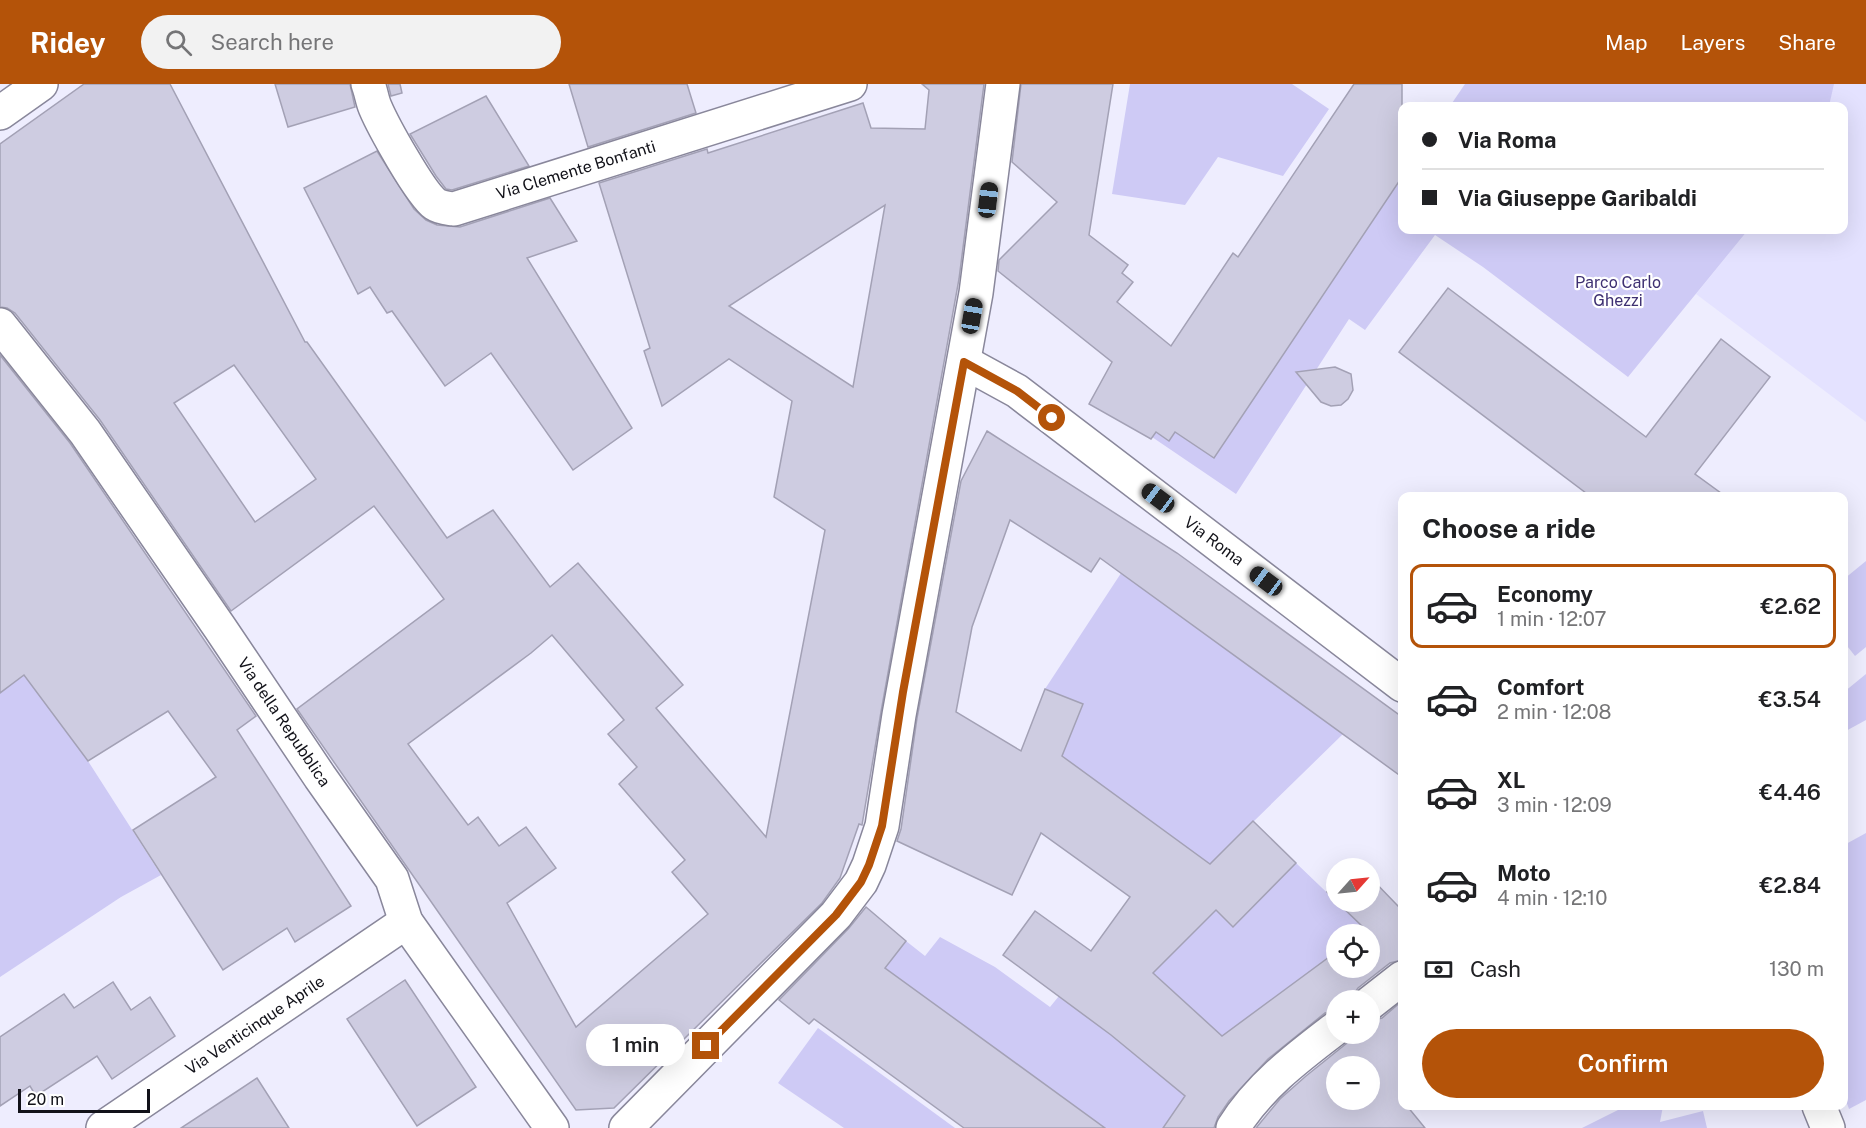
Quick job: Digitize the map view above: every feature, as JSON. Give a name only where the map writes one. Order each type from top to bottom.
[{"type":"street","points":[[0,113],[41,84]]},
{"type":"street","name":"Via Clemente Bonfanti","points":[[368,84],[375,107],[421,187],[434,203],[444,208],[453,208],[850,84]]},
{"type":"street","points":[[626,1128],[836,915],[861,882],[869,865],[882,826],[901,703],[976,293],[1003,84]]},
{"type":"street","name":"Via della Repubblica","points":[[0,325],[85,432],[392,879],[406,922],[552,1128]]},
{"type":"street","name":"Via Roma","points":[[964,362],[1017,391],[1398,682]]},
{"type":"street","name":"Via Venticinque Aprile","points":[[103,1128],[406,922]]},
{"type":"street","points":[[1380,995],[1398,981]]},
{"type":"street","points":[[1233,1128],[1245,1109],[1275,1077],[1326,1036]]},
{"type":"street","points":[[1821,1110],[1828,1128]]},
{"type":"shaded area","points":[[1821,84],[1866,84],[1866,422],[1696,294],[1745,234],[1848,234],[1848,102],[1817,102]]},
{"type":"green space","points":[[1130,84],[1292,84],[1329,109],[1283,176],[1218,157],[1185,205],[1112,194]]},
{"type":"green space","points":[[1465,84],[1834,84],[1830,102],[1453,102]]},
{"type":"green space","name":"Parco Carlo Ghezzi","points":[[1398,183],[1398,234],[1745,234],[1628,377],[1483,267],[1435,235],[1365,330],[1349,319],[1236,494],[1152,437],[1155,431],[1169,441],[1175,432],[1214,458]]},
{"type":"green space","points":[[1129,561],[1343,734],[1210,864],[1062,756],[1083,704],[1045,689]]},
{"type":"green space","points":[[1866,561],[1866,647],[1855,656],[1848,647],[1848,576]]},
{"type":"green space","points":[[1866,674],[1866,720],[1848,730],[1848,689]]},
{"type":"green space","points":[[24,675],[88,761],[161,875],[121,897],[0,977],[0,689],[2,691]]},
{"type":"green space","points":[[1866,833],[1866,1100],[1849,1109],[1848,1106],[1848,843]]},
{"type":"green space","points":[[1296,863],[1326,892],[1326,912],[1347,912],[1360,924],[1326,924],[1326,959],[1252,1014],[1231,1045],[1156,975],[1151,981],[1139,957],[1216,910],[1233,926]]},
{"type":"green space","points":[[940,937],[995,967],[1050,1007],[1059,996],[1185,1096],[1163,1128],[1105,1128],[885,968],[906,941],[925,956]]},
{"type":"green space","points":[[818,1028],[955,1128],[844,1128],[778,1083]]},
{"type":"green space","points":[[1618,1110],[1662,1110],[1660,1122],[1703,1111],[1707,1128],[1582,1128]]},
{"type":"building","points":[[84,84],[170,84],[305,342],[447,538],[493,510],[550,587],[578,563],[683,685],[656,708],[766,837],[825,530],[774,497],[792,401],[729,359],[662,406],[644,351],[650,348],[599,183],[707,149],[708,153],[863,103],[871,128],[925,129],[929,90],[922,84],[984,84],[959,279],[862,825],[859,824],[840,878],[822,903],[614,1108],[576,1110],[297,709],[444,599],[374,506],[231,611],[100,420],[15,313],[0,307],[0,144]],"holes":[[[885,205],[853,387],[729,306]],[[234,365],[316,479],[255,522],[174,403]],[[552,635],[624,720],[608,734],[637,767],[619,784],[685,860],[672,872],[708,914],[576,1027],[507,903],[556,868],[526,827],[499,846],[478,817],[468,825],[408,744]]]},
{"type":"building","points":[[275,84],[350,84],[355,107],[288,127]]},
{"type":"building","points":[[388,84],[400,84],[402,93],[391,96]]},
{"type":"building","points":[[569,84],[687,84],[696,113],[588,147]]},
{"type":"building","points":[[1021,84],[1113,84],[1089,235],[1128,265],[1122,273],[1133,282],[1117,302],[1171,346],[1233,253],[1238,257],[1354,84],[1402,84],[1402,102],[1398,102],[1398,183],[1214,458],[1175,432],[1169,441],[1156,432],[1151,439],[1089,404],[1112,362],[998,271],[999,260],[1057,202],[1012,162]]},
{"type":"building","points":[[486,96],[529,166],[452,190],[446,189],[410,134]]},
{"type":"building","points":[[377,151],[414,209],[426,220],[437,225],[460,227],[550,198],[577,241],[527,258],[632,428],[573,470],[491,353],[445,386],[392,311],[387,313],[370,287],[358,294],[304,188]]},
{"type":"building","points":[[1448,288],[1646,437],[1721,339],[1770,377],[1695,474],[1720,492],[1585,492],[1399,352]]},
{"type":"building","points":[[0,355],[70,443],[256,716],[237,730],[351,906],[295,942],[287,928],[223,970],[133,830],[216,777],[168,711],[88,761],[24,675],[0,693]]},
{"type":"building","points":[[1335,367],[1351,374],[1353,390],[1341,405],[1331,406],[1321,402],[1296,372]]},
{"type":"building","points":[[987,431],[1177,553],[1398,714],[1398,774],[1100,558],[1091,572],[1010,520],[972,627],[956,712],[1021,751],[1045,689],[1083,704],[1062,756],[1210,864],[1253,821],[1296,863],[1233,927],[1216,910],[1153,973],[1222,1036],[1326,959],[1326,978],[1371,978],[1357,990],[1326,990],[1326,1013],[1268,1059],[1229,1101],[1218,1117],[1214,1128],[1163,1128],[1185,1096],[1111,1035],[1003,955],[1035,911],[1091,951],[1130,897],[1041,833],[1012,895],[897,841],[901,829],[917,718],[961,481]]},
{"type":"building","points":[[1380,887],[1398,906],[1398,961],[1390,963],[1380,971],[1380,924],[1360,924],[1347,912],[1380,912]]},
{"type":"building","points":[[866,907],[906,941],[885,968],[1105,1128],[964,1128],[814,1019],[809,1024],[779,1000],[849,928]]},
{"type":"building","points":[[405,980],[476,1087],[417,1126],[347,1019]]},
{"type":"building","points":[[113,982],[131,1010],[150,997],[175,1036],[112,1079],[97,1056],[36,1096],[30,1086],[0,1106],[0,1037],[64,994],[74,1008]]},
{"type":"building","points":[[1398,1004],[1398,1110],[1410,1110],[1425,1128],[1256,1128],[1280,1099],[1326,1060],[1326,1110],[1380,1110],[1380,1056],[1331,1056],[1346,1044],[1380,1044],[1380,1018]]},
{"type":"building","points":[[257,1078],[289,1128],[181,1128],[236,1092]]},
{"type":"route","points":[[706,1046],[836,915],[861,882],[877,845],[951,423],[964,362],[1017,391],[1052,418]]}]
